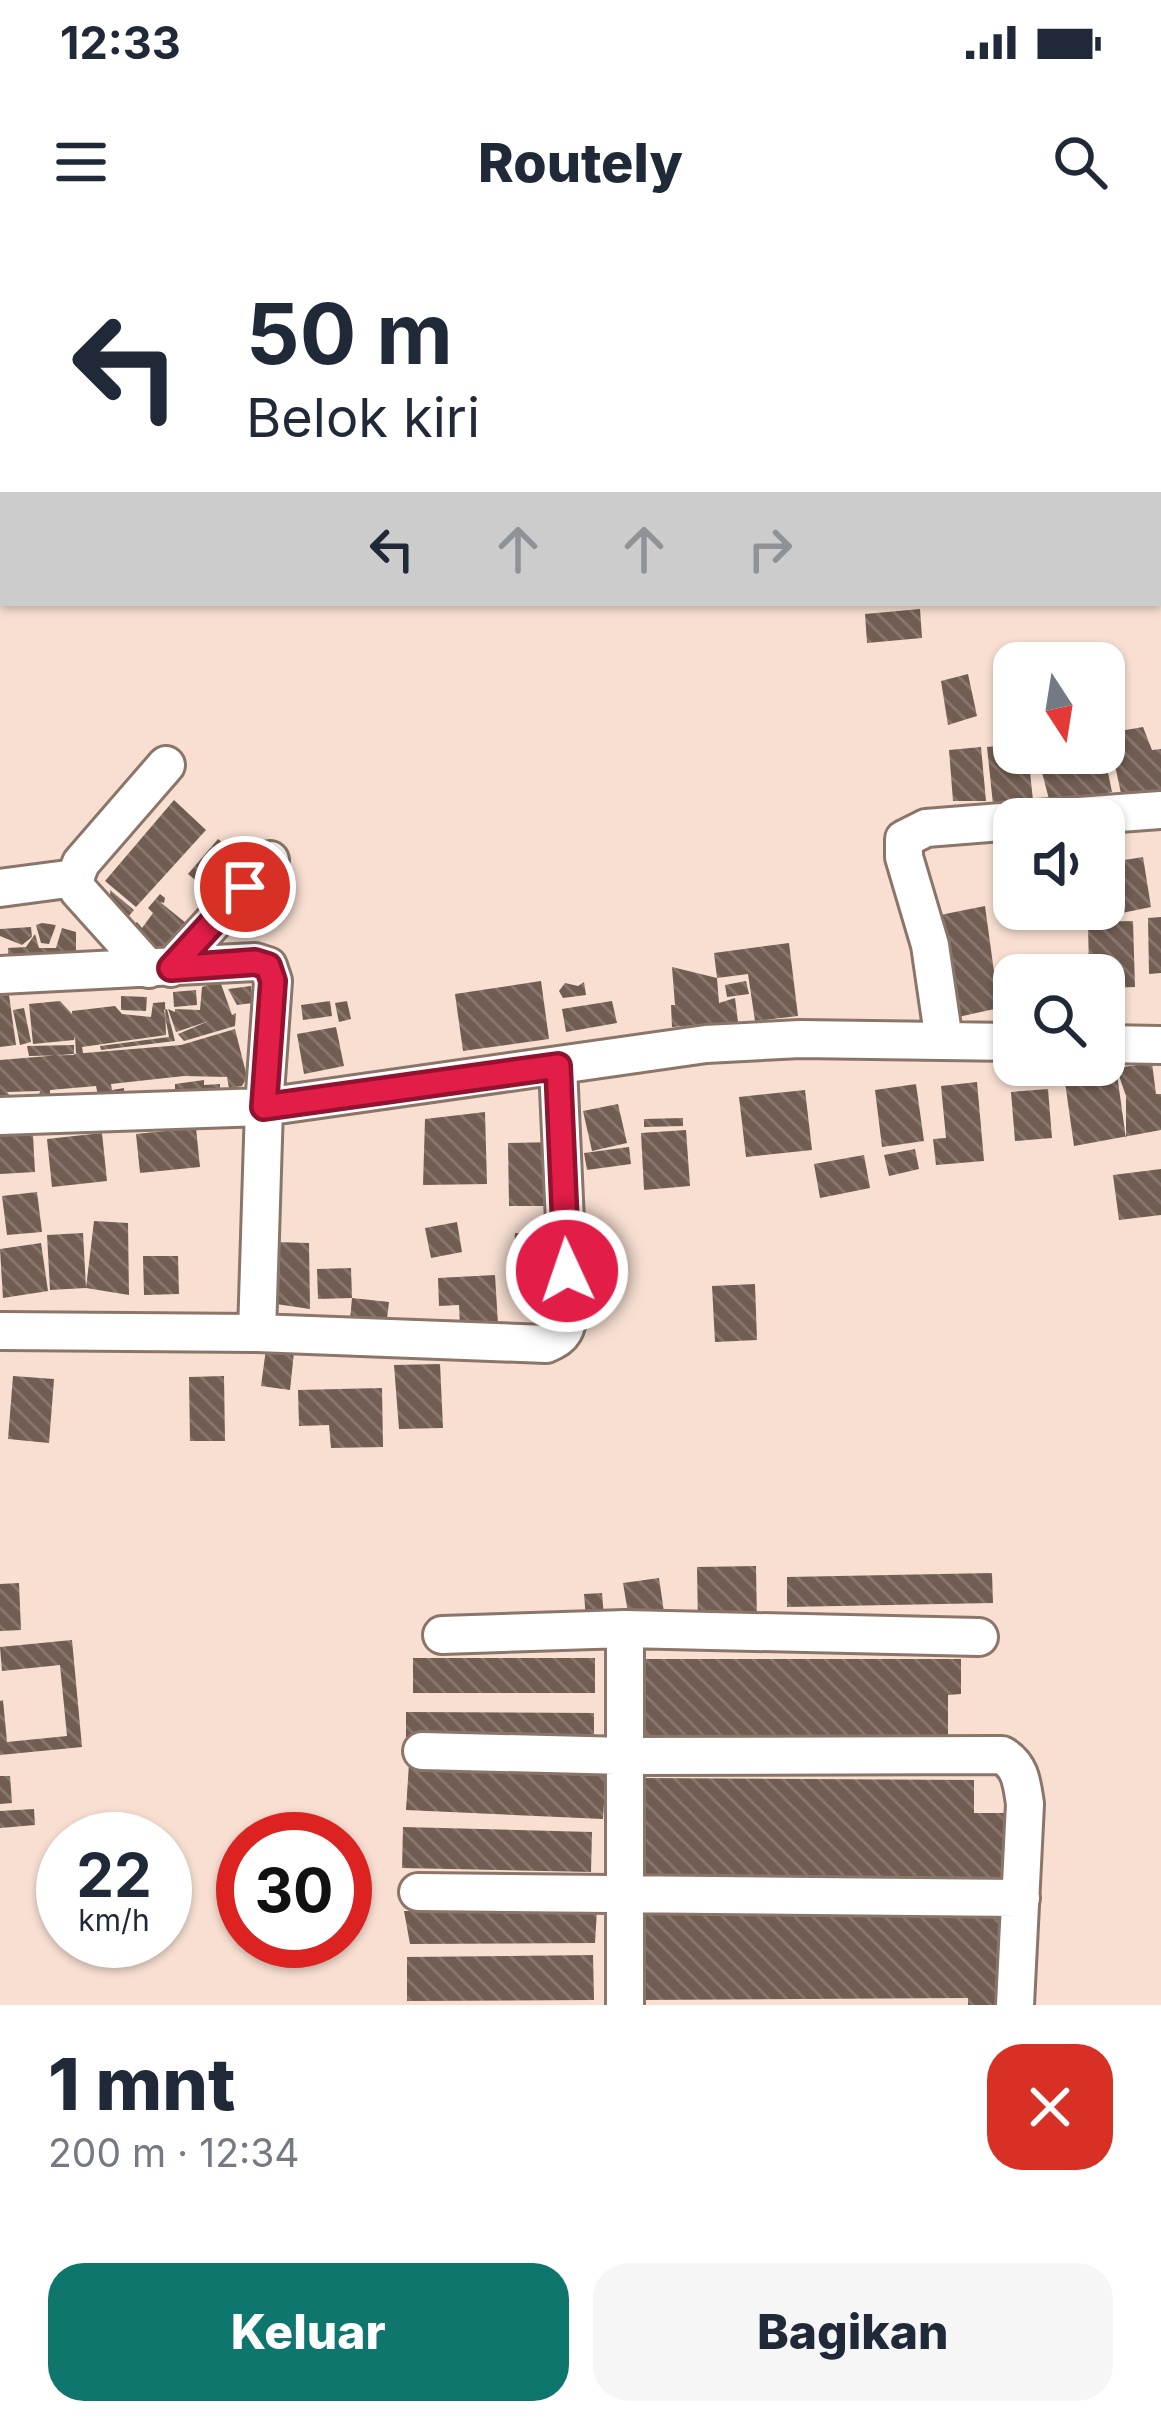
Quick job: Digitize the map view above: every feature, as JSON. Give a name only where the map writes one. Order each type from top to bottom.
[{"type":"street","points":[[160,968],[78,890],[75,878],[80,863],[166,765]]},
{"type":"street","points":[[1125,813],[1161,810]]},
{"type":"street","points":[[944,1041],[934,965],[909,877],[904,839],[926,828],[993,823]]},
{"type":"street","points":[[160,968],[270,860]]},
{"type":"street","points":[[0,888],[75,878]]},
{"type":"street","points":[[0,976],[255,962],[268,966],[273,981],[257,1333]]},
{"type":"street","points":[[0,1116],[264,1107],[706,1044],[800,1039],[993,1042]]},
{"type":"street","points":[[1125,1044],[1161,1045]]},
{"type":"street","points":[[0,1330],[546,1344],[559,1339],[569,1310],[558,1066]]},
{"type":"street","points":[[625,1629],[625,2005]]},
{"type":"street","points":[[442,1635],[625,1629],[979,1637]]},
{"type":"street","points":[[422,1750],[626,1756],[1002,1755],[1013,1762],[1021,1778],[1024,1804],[1015,2005]]},
{"type":"street","points":[[418,1892],[1021,1898]]},
{"type":"building","points":[[920,609],[922,638],[867,643],[865,614]]},
{"type":"building","points":[[968,674],[977,716],[948,725],[941,681]]},
{"type":"building","points":[[1143,727],[1152,750],[1161,749],[1161,791],[1122,798],[1117,774],[1125,774],[1125,730]]},
{"type":"building","points":[[993,746],[993,774],[1030,774],[1033,798],[993,798],[993,804],[987,747]]},
{"type":"building","points":[[981,747],[986,801],[953,801],[949,750]]},
{"type":"building","points":[[1042,774],[1108,774],[1112,792],[1088,798],[1049,798]]},
{"type":"building","points":[[174,800],[206,830],[136,907],[105,881]]},
{"type":"building","points":[[218,839],[253,866],[239,883],[227,872],[210,892],[188,874]]},
{"type":"building","points":[[1143,857],[1151,907],[1125,912],[1125,860]]},
{"type":"building","points":[[110,890],[134,910],[118,929],[111,904]]},
{"type":"building","points":[[160,894],[165,898],[160,902],[186,923],[158,957],[121,936],[137,922],[142,928],[153,913],[148,908]]},
{"type":"building","points":[[985,906],[993,1009],[940,1021],[920,919]]},
{"type":"building","points":[[1161,917],[1161,973],[1149,974],[1148,918]]},
{"type":"building","points":[[1125,921],[1133,921],[1135,987],[1125,987],[1125,954],[1089,954],[1088,930],[1125,930]]},
{"type":"building","points":[[36,925],[56,925],[49,944],[41,943]]},
{"type":"building","points":[[31,927],[32,937],[22,945],[0,936],[0,929]]},
{"type":"building","points":[[62,928],[76,932],[76,960],[9,965],[8,948],[26,947],[35,934],[39,948],[56,948]]},
{"type":"building","points":[[789,943],[798,1016],[755,1021],[748,974],[717,978],[714,953]]},
{"type":"building","points":[[672,967],[717,978],[719,1003],[735,998],[738,1022],[672,1027]]},
{"type":"building","points":[[220,981],[232,1015],[236,1013],[235,1026],[184,1041],[178,1034],[209,1021],[176,1032],[168,1009],[200,1010],[202,987]]},
{"type":"building","points":[[541,981],[549,1039],[463,1051],[455,994]]},
{"type":"building","points":[[746,981],[749,994],[727,997],[725,985]]},
{"type":"building","points":[[584,982],[586,995],[563,998],[559,991],[565,983],[578,986]]},
{"type":"building","points":[[251,986],[253,1003],[237,1005],[228,989]]},
{"type":"building","points":[[196,990],[197,1005],[174,1007],[173,992]]},
{"type":"building","points":[[9,995],[16,1045],[0,1047],[0,996]]},
{"type":"building","points":[[121,996],[147,997],[146,1011],[121,1010]]},
{"type":"building","points":[[60,1001],[72,1014],[115,1006],[122,1014],[151,1017],[153,1003],[165,1002],[166,1035],[82,1047],[83,1053],[76,1054],[75,1036],[74,1040],[33,1044],[29,1004]]},
{"type":"building","points":[[330,1001],[332,1016],[303,1020],[301,1005]]},
{"type":"building","points":[[347,1001],[351,1019],[339,1022],[335,1003]]},
{"type":"building","points":[[612,1001],[617,1023],[566,1032],[562,1009]]},
{"type":"building","points":[[24,1008],[31,1042],[20,1045],[13,1010]]},
{"type":"building","points":[[167,1009],[175,1041],[101,1050],[100,1046],[169,1037]]},
{"type":"building","points":[[336,1027],[344,1066],[304,1074],[297,1034]]},
{"type":"building","points":[[235,1029],[247,1077],[242,1086],[229,1088],[227,1077],[184,1076],[111,1084],[112,1090],[124,1088],[124,1093],[98,1096],[96,1086],[50,1090],[50,1096],[39,1096],[40,1091],[7,1092],[10,1096],[0,1098],[0,1060],[181,1045]]},
{"type":"building","points":[[74,1045],[74,1055],[29,1056],[27,1046]]},
{"type":"building","points":[[1152,1063],[1156,1094],[1161,1094],[1161,1130],[1126,1136],[1125,1067]]},
{"type":"building","points":[[204,1080],[204,1085],[220,1084],[220,1091],[175,1093],[175,1084]]},
{"type":"building","points":[[977,1082],[984,1161],[936,1165],[933,1139],[946,1138],[941,1086]]},
{"type":"building","points":[[916,1084],[924,1141],[882,1147],[875,1090]]},
{"type":"building","points":[[1066,1086],[1119,1086],[1126,1137],[1074,1146]]},
{"type":"building","points":[[1048,1089],[1052,1138],[1015,1141],[1011,1092]]},
{"type":"building","points":[[805,1090],[812,1150],[746,1157],[739,1097]]},
{"type":"building","points":[[618,1104],[627,1143],[592,1151],[583,1111]]},
{"type":"building","points":[[485,1112],[487,1184],[423,1185],[425,1119]]},
{"type":"building","points":[[32,1117],[35,1172],[0,1174],[0,1119]]},
{"type":"building","points":[[163,1118],[182,1128],[169,1131],[196,1128],[200,1167],[140,1173],[136,1134],[165,1131]]},
{"type":"building","points":[[683,1118],[683,1126],[644,1127],[644,1119]]},
{"type":"building","points":[[686,1130],[690,1186],[644,1190],[641,1133]]},
{"type":"building","points":[[102,1133],[107,1181],[52,1187],[47,1139]]},
{"type":"building","points":[[558,1142],[558,1206],[509,1206],[508,1143]]},
{"type":"building","points":[[629,1147],[631,1164],[587,1170],[584,1153]]},
{"type":"building","points":[[915,1149],[919,1169],[889,1176],[884,1155]]},
{"type":"building","points":[[864,1155],[870,1188],[820,1198],[814,1164]]},
{"type":"building","points":[[1161,1169],[1161,1215],[1119,1220],[1113,1175]]},
{"type":"building","points":[[37,1192],[42,1232],[7,1235],[2,1196]]},
{"type":"building","points":[[94,1221],[128,1223],[129,1295],[86,1288]]},
{"type":"building","points":[[457,1222],[462,1252],[431,1258],[425,1228]]},
{"type":"building","points":[[83,1233],[86,1288],[50,1290],[47,1235]]},
{"type":"building","points":[[515,1233],[552,1235],[550,1267],[513,1264]]},
{"type":"building","points":[[275,1242],[309,1243],[310,1309],[276,1304]]},
{"type":"building","points":[[41,1243],[48,1291],[3,1298],[0,1249]]},
{"type":"building","points":[[143,1256],[178,1256],[179,1294],[144,1295]]},
{"type":"building","points":[[351,1268],[352,1298],[318,1299],[317,1269]]},
{"type":"building","points":[[495,1275],[498,1324],[460,1326],[459,1305],[439,1306],[438,1278]]},
{"type":"building","points":[[755,1284],[757,1340],[715,1342],[712,1286]]},
{"type":"building","points":[[352,1298],[389,1302],[385,1335],[349,1331]]},
{"type":"building","points":[[266,1349],[294,1352],[290,1390],[261,1386]]},
{"type":"building","points":[[440,1364],[443,1428],[399,1429],[394,1365]]},
{"type":"building","points":[[13,1376],[54,1379],[49,1443],[8,1439]]},
{"type":"building","points":[[224,1376],[225,1441],[190,1441],[189,1377]]},
{"type":"building","points":[[382,1388],[383,1447],[331,1448],[329,1425],[299,1426],[298,1390]]},
{"type":"building","points":[[756,1566],[757,1624],[698,1625],[697,1567]]},
{"type":"building","points":[[992,1573],[993,1603],[787,1607],[787,1577]]},
{"type":"building","points":[[659,1578],[665,1619],[630,1625],[623,1583]]},
{"type":"building","points":[[19,1583],[21,1630],[0,1631],[0,1584]]},
{"type":"building","points":[[602,1593],[604,1617],[586,1619],[584,1594]]},
{"type":"building","points":[[72,1640],[82,1747],[0,1755],[3,1700],[7,1742],[67,1736],[60,1665],[2,1671],[0,1647]]},
{"type":"building","points":[[413,1658],[595,1658],[595,1693],[413,1693]]},
{"type":"building","points":[[639,1659],[961,1659],[961,1694],[948,1695],[948,1745],[639,1745]]},
{"type":"building","points":[[406,1712],[594,1713],[594,1742],[406,1741]]},
{"type":"building","points":[[409,1763],[606,1772],[603,1819],[406,1810]]},
{"type":"building","points":[[0,1776],[10,1776],[12,1803],[0,1804]]},
{"type":"building","points":[[639,1778],[974,1780],[974,1813],[1010,1813],[1010,1878],[638,1876]]},
{"type":"building","points":[[34,1809],[35,1825],[0,1828],[0,1811]]},
{"type":"building","points":[[403,1827],[592,1832],[591,1872],[402,1868]]},
{"type":"building","points":[[1002,1908],[1003,2005],[968,2005],[968,1998],[640,2000],[639,1911]]},
{"type":"building","points":[[597,1910],[595,1943],[410,1944],[404,1911]]},
{"type":"building","points":[[593,1955],[594,2000],[407,2001],[407,1957]]},
{"type":"route","points":[[245,887],[171,968],[255,962],[268,966],[273,981],[264,1107],[558,1066],[567,1271]]}]
